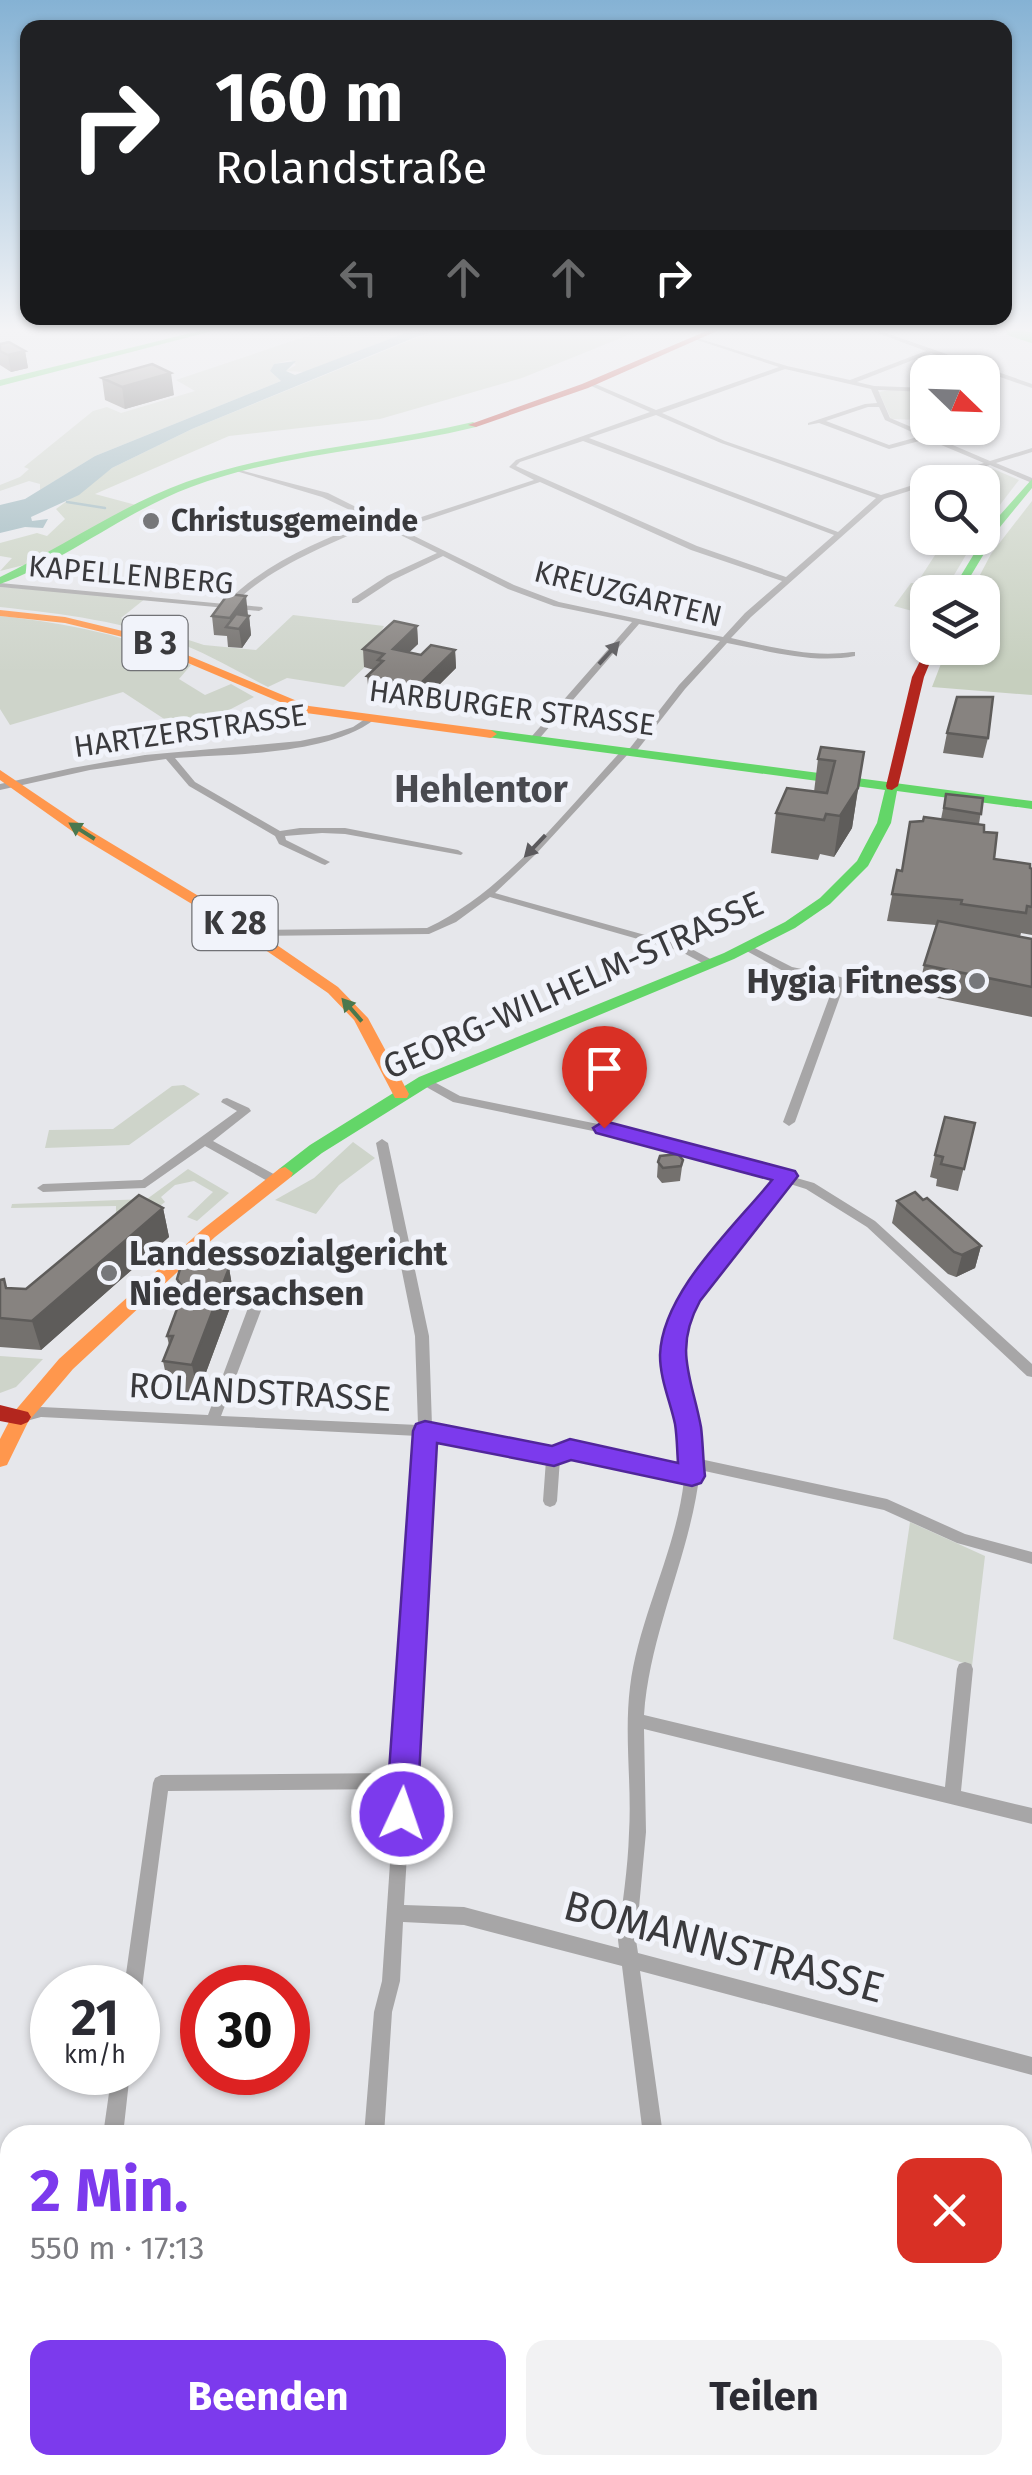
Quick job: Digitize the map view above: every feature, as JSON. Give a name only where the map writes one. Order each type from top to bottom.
[{"type":"main road","points":[[0,583],[166,494],[238,470],[391,442]]},
{"type":"main road","points":[[966,575],[996,526],[1032,482]]},
{"type":"main road","name":"HARBURGER STRASSE","points":[[0,613],[113,630],[176,651],[287,704],[1032,805]]},
{"type":"main road","name":"GEORG-WILHELM-STRASSE","points":[[0,1459],[21,1418],[66,1364],[139,1295],[275,1180],[425,1081],[747,947],[808,913],[848,880],[872,849],[884,823],[923,665]]},
{"type":"main road","name":"K 28","points":[[8,788],[315,976],[349,1005],[370,1034],[401,1094]]},
{"type":"main road","points":[[0,1412],[21,1418]]},
{"type":"street","points":[[569,442],[518,461],[512,467],[694,548],[788,580]]},
{"type":"street","points":[[594,442],[838,534]]},
{"type":"street","points":[[728,442],[881,497]]},
{"type":"street","points":[[878,442],[890,447],[906,442]]},
{"type":"street","points":[[944,445],[1032,482]]},
{"type":"street","points":[[250,933],[428,932],[459,919],[629,750],[724,641],[881,497],[1032,450]]},
{"type":"street","name":"KREUZGARTEN","points":[[238,470],[316,491],[523,592],[724,641],[833,657],[852,654]]},
{"type":"street","points":[[396,528],[540,480]]},
{"type":"street","points":[[227,606],[278,565],[373,522]]},
{"type":"street","points":[[354,601],[390,578],[443,553]]},
{"type":"street","name":"KAPELLENBERG","points":[[0,583],[259,609]]},
{"type":"street","points":[[534,738],[637,621]]},
{"type":"street","name":"HARTZERSTRASSE","points":[[8,788],[168,756],[340,734],[359,730],[370,718]]},
{"type":"street","points":[[168,756],[192,784],[279,834],[282,842],[324,862]]},
{"type":"street","points":[[279,834],[296,830],[363,835],[458,853]]},
{"type":"street","points":[[488,894],[684,949],[710,963]]},
{"type":"street","points":[[747,947],[790,970],[841,980],[789,1122]]},
{"type":"street","points":[[425,1081],[457,1099],[657,1140],[787,1176],[832,1196],[862,1217],[1032,1372]]},
{"type":"street","points":[[42,1188],[145,1184],[244,1111],[227,1102]]},
{"type":"street","points":[[204,1142],[275,1180]]},
{"type":"street","points":[[375,2125],[383,2012],[391,1981],[396,1913],[425,1431],[422,1336],[388,1157],[382,1143]]},
{"type":"street","points":[[652,2125],[645,2049],[627,1940],[638,1832],[636,1688],[645,1638],[684,1518],[693,1469],[672,1356],[677,1320],[691,1296],[787,1176]]},
{"type":"street","points":[[213,1418],[255,1308]]},
{"type":"street","name":"ROLANDSTRASSE","points":[[21,1418],[41,1412],[213,1418],[425,1431],[554,1456],[570,1449],[887,1504],[962,1540],[1032,1558]]},
{"type":"street","points":[[550,1501],[554,1456]]},
{"type":"street","points":[[952,1796],[964,1669]]},
{"type":"street","points":[[636,1720],[1032,1816]]},
{"type":"street","points":[[136,1965],[161,1783],[404,1781]]},
{"type":"street","name":"BOMANNSTRASSE","points":[[396,1913],[464,1916],[1032,2066]]},
{"type":"street","points":[[114,2125],[118,2095]]},
{"type":"shaded area","points":[[54,442],[128,442],[95,456],[40,490],[40,484],[29,481],[0,491],[0,485],[29,469],[24,467]]},
{"type":"shaded area","points":[[1000,472],[1019,480],[1000,505]]},
{"type":"shaded area","points":[[935,555],[966,555],[954,575],[922,575]]},
{"type":"shaded area","points":[[910,584],[910,610],[894,606]]},
{"type":"shaded area","points":[[0,587],[146,598],[121,618],[204,645],[256,650],[293,615],[384,626],[380,634],[394,639],[344,687],[287,678],[268,687],[194,649],[139,630],[0,607]]},
{"type":"shaded area","points":[[0,616],[122,638],[191,665],[179,679],[205,695],[231,684],[254,697],[206,722],[178,728],[123,692],[10,725],[0,709]]},
{"type":"shaded area","points":[[184,1085],[200,1094],[129,1145],[45,1148],[49,1130],[113,1129],[172,1086]]},
{"type":"shaded area","points":[[353,1142],[375,1158],[339,1185],[316,1214],[275,1200],[314,1178]]},
{"type":"shaded area","points":[[188,1169],[229,1193],[197,1221],[187,1217],[213,1192],[194,1181],[175,1185],[161,1197],[165,1202],[148,1215],[116,1215],[116,1206],[11,1208],[12,1204],[147,1199]]},
{"type":"shaded area","points":[[0,1356],[43,1359],[16,1387],[0,1393]]},
{"type":"shaded area","points":[[910,1522],[985,1556],[972,1666],[893,1639]]},
{"type":"green space","points":[[164,442],[214,442],[95,494],[136,505],[28,564],[0,571],[12,558],[0,556],[0,543],[37,533],[47,536],[65,519],[56,509],[112,468]]},
{"type":"green space","points":[[1032,501],[1032,695],[932,687],[940,665],[1000,665],[1000,575],[980,575],[990,555],[1000,555],[1000,542]]},
{"type":"water","points":[[128,442],[164,442],[112,468],[79,495],[31,517],[32,521],[48,519],[43,528],[25,527],[0,533],[0,505],[25,499],[95,456]]},
{"type":"building","points":[[228,594],[246,596],[230,618],[212,616]]},
{"type":"building","points":[[236,614],[249,616],[239,629],[226,627]]},
{"type":"building","points":[[394,621],[417,626],[393,649],[421,655],[431,645],[455,650],[418,686],[367,676],[383,661],[378,660],[384,654],[363,649]]},
{"type":"building","points":[[957,697],[993,697],[988,738],[947,733]]},
{"type":"building","points":[[821,747],[864,752],[858,788],[840,816],[826,814],[824,820],[776,813],[787,788],[827,793],[835,761],[818,759]]},
{"type":"building","points":[[946,794],[983,798],[981,814],[944,808]]},
{"type":"building","points":[[924,817],[984,825],[984,832],[997,833],[994,859],[1030,864],[1032,907],[1027,906],[1026,913],[961,904],[962,900],[892,894],[897,870],[902,871],[910,822],[923,821]]},
{"type":"building","points":[[938,921],[1032,939],[1032,987],[924,965]]},
{"type":"building","points":[[945,1117],[975,1123],[964,1169],[941,1164],[943,1157],[935,1155]]},
{"type":"building","points":[[678,1154],[683,1160],[681,1166],[663,1168],[658,1162],[660,1156]]},
{"type":"building","points":[[915,1192],[981,1246],[962,1255],[954,1252],[897,1201]]},
{"type":"building","points":[[139,1195],[163,1208],[32,1321],[0,1318],[0,1280],[4,1279],[6,1288],[26,1289]]},
{"type":"building","points":[[193,1264],[229,1268],[192,1365],[163,1361],[173,1336],[167,1336],[184,1290],[177,1279],[180,1269]]},
{"type":"waterway","points":[[67,502],[105,508]]},
{"type":"traffic: fast","points":[[0,581],[141,505],[190,484],[260,465],[387,442]]},
{"type":"traffic: fast","points":[[966,575],[996,526],[1032,482]]},
{"type":"traffic: fast","points":[[491,734],[1032,805]]},
{"type":"traffic: fast","points":[[285,1173],[316,1149],[425,1081],[729,956],[790,925],[825,901],[863,863],[884,823],[892,786]]},
{"type":"traffic: slow","points":[[0,613],[65,620],[135,637],[306,709],[491,734]]},
{"type":"traffic: slow","points":[[0,774],[84,833],[250,933],[333,990],[360,1018],[401,1094]]},
{"type":"traffic: slow","points":[[0,1459],[21,1417],[66,1364],[209,1233],[285,1173]]},
{"type":"traffic: jam","points":[[892,786],[923,665]]},
{"type":"traffic: jam","points":[[0,1413],[21,1417]]},
{"type":"place","name":"Christusgemeinde","points":[[151,521]]},
{"type":"place","name":"Hygia Fitness","points":[[977,981]]},
{"type":"place","name":"Landessozialgericht Niedersachsen","points":[[109,1273]]},
{"type":"district","name":"Hehlentor","points":[[481,789]]},
{"type":"route","points":[[402,1814],[425,1431],[554,1456],[570,1449],[692,1476],[694,1462],[672,1356],[677,1320],[691,1296],[787,1176],[604,1128]]}]
